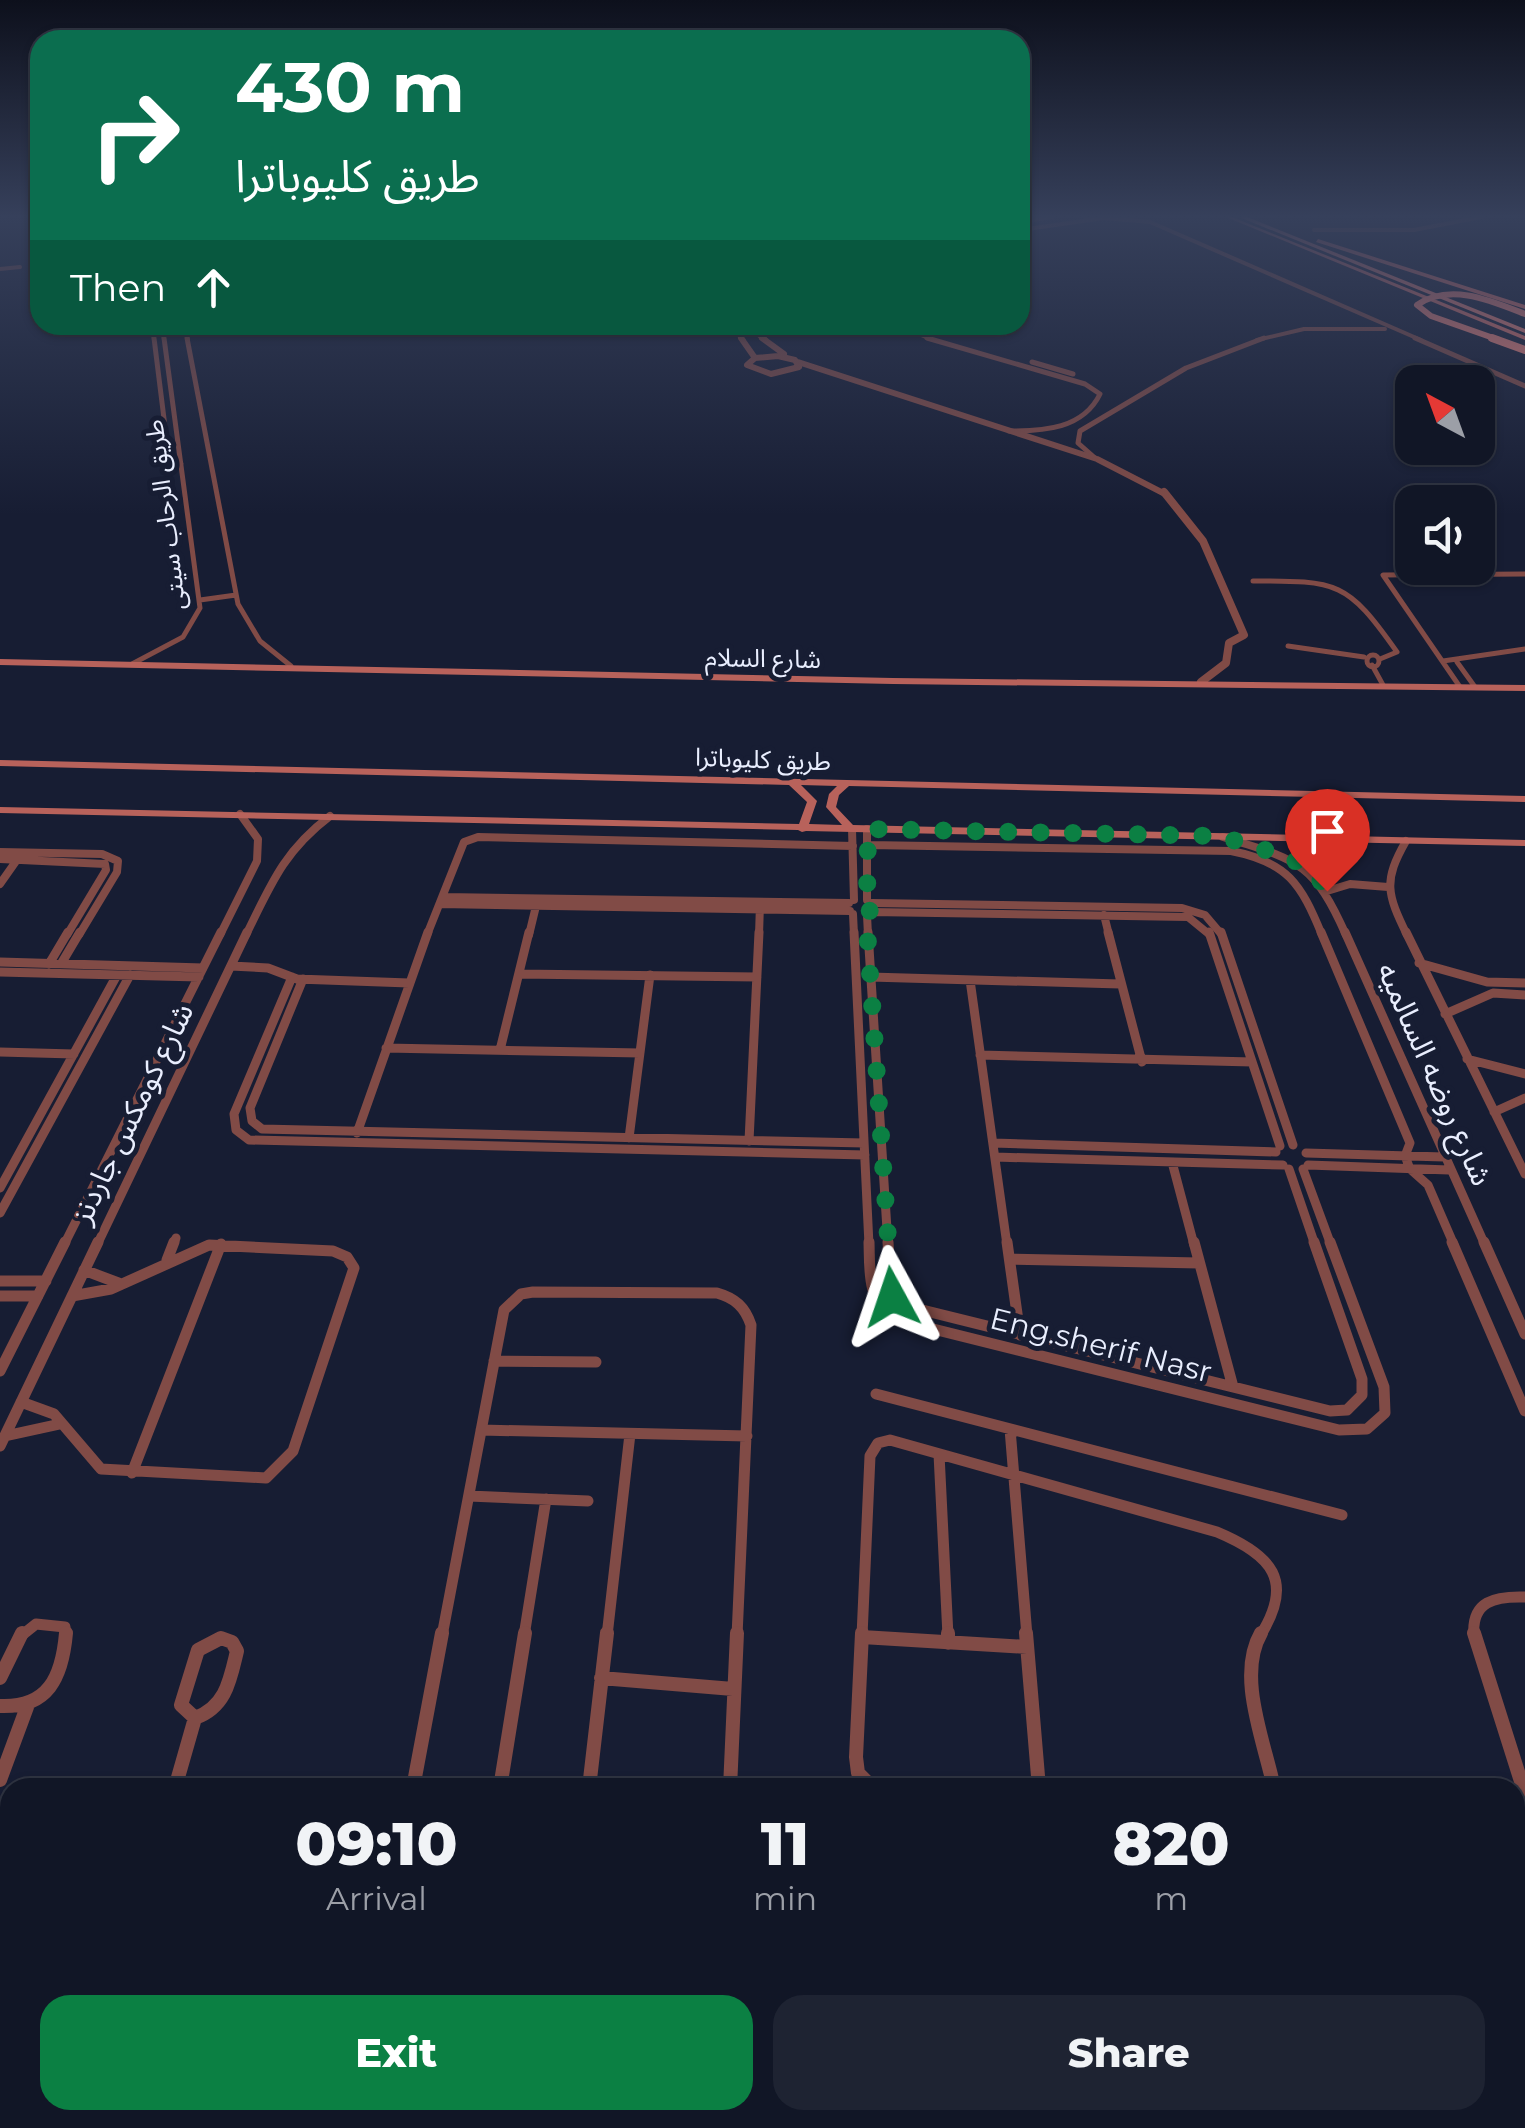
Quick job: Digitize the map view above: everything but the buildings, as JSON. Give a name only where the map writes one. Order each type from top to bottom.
[{"type":"highway","points":[[1432,316],[1525,350]]},
{"type":"highway","points":[[1480,316],[1525,335]]},
{"type":"main road","points":[[1478,316],[1525,335]]},
{"type":"main road","name":"شارع السلام","points":[[0,662],[291,666],[457,674],[1525,692]]},
{"type":"main road","name":"شارع السلام","points":[[0,670],[1201,682],[1475,687],[1525,692]]},
{"type":"main road","name":"طريق كليوباترا","points":[[0,763],[1525,799]]},
{"type":"main road","points":[[793,783],[812,802],[802,829]]},
{"type":"main road","points":[[845,784],[834,794],[831,806],[838,819],[852,829]]},
{"type":"main road","points":[[0,810],[1525,843]]},
{"type":"street","points":[[1364,316],[1525,383]]},
{"type":"street","points":[[1376,316],[1525,383]]},
{"type":"street","points":[[1097,460],[1077,440],[1080,431],[1202,362],[1244,345],[1348,326],[1402,333]]},
{"type":"street","points":[[153,335],[169,459],[182,464]]},
{"type":"street","name":"طريق الرحاب سيتى","points":[[132,664],[180,642],[198,619],[200,600],[163,335]]},
{"type":"street","name":"طريق الرحاب سيتى","points":[[187,335],[236,595],[253,632],[291,666]]},
{"type":"street","points":[[741,335],[755,358]]},
{"type":"street","points":[[757,335],[795,360],[1097,460],[1153,484],[1186,510],[1235,606],[1244,635],[1229,643],[1226,663],[1201,682]]},
{"type":"street","points":[[920,335],[1064,378],[1100,394],[1086,416]]},
{"type":"street","points":[[945,335],[1072,374],[1064,378]]},
{"type":"street","points":[[749,344],[765,342]]},
{"type":"street","points":[[755,358],[748,368],[771,374],[796,370],[795,360]]},
{"type":"street","points":[[755,358],[795,360]]},
{"type":"street","points":[[1009,431],[1052,428],[1086,416],[1098,420]]},
{"type":"street","points":[[1460,687],[1383,575],[1525,574]]},
{"type":"street","points":[[1253,581],[1315,582],[1352,592],[1397,652],[1377,663]]},
{"type":"street","points":[[200,600],[236,595]]},
{"type":"street","points":[[1288,646],[1377,663],[1386,685]]},
{"type":"street","points":[[1443,661],[1457,662],[1525,649]]},
{"type":"street","points":[[1457,662],[1475,687]]},
{"type":"street","points":[[240,814],[258,838],[258,861],[281,862]]},
{"type":"street","name":"شارع كومكس جاردنز","points":[[2,1441],[281,862],[301,838],[330,816]]},
{"type":"street","name":"Eng.sherif Nasr","points":[[852,829],[852,907],[872,1291],[882,1312],[898,1321],[1349,1432],[1368,1429],[1381,1420],[1386,1404],[1384,1387],[1306,1167]]},
{"type":"street","points":[[868,829],[870,977],[892,1297],[902,1306],[1330,1411],[1347,1410],[1362,1395],[1362,1379],[1278,1149],[1208,929],[1188,917],[1004,910]]},
{"type":"street","name":"شارع روضه السالميه","points":[[1220,836],[1291,858],[1317,876],[1327,891],[1525,1334]]},
{"type":"street","points":[[357,1132],[461,845],[478,838],[853,846]]},
{"type":"street","points":[[1327,891],[1358,883],[1388,887],[1391,862],[1406,841]]},
{"type":"street","points":[[868,845],[1222,851],[1274,864],[1304,892],[1410,1143],[1404,1156],[1410,1169],[1428,1185],[1525,1411]]},
{"type":"street","points":[[20,856],[102,854],[119,864],[61,964]]},
{"type":"street","points":[[0,855],[98,861],[106,867],[49,964]]},
{"type":"street","points":[[0,884],[20,856]]},
{"type":"street","name":"شارع كومكس جاردنز","points":[[0,1371],[258,861]]},
{"type":"street","points":[[854,863],[867,863]]},
{"type":"street","name":"شارع روضه السالميه","points":[[1388,887],[1419,963],[1520,1157],[1525,1174]]},
{"type":"street","points":[[442,901],[1200,912],[1220,930],[1293,1145],[1306,1152],[1444,1158]]},
{"type":"street","points":[[525,902],[536,906],[760,905]]},
{"type":"street","points":[[749,1140],[760,905]]},
{"type":"street","points":[[500,1050],[536,906]]},
{"type":"street","points":[[852,907],[869,907]]},
{"type":"street","points":[[1104,915],[1142,1062]]},
{"type":"street","points":[[0,962],[201,973]]},
{"type":"street","points":[[1419,963],[1487,982],[1525,984]]},
{"type":"street","points":[[231,966],[268,968],[292,978],[408,983]]},
{"type":"street","points":[[0,972],[201,973]]},
{"type":"street","points":[[519,974],[757,976]]},
{"type":"street","points":[[0,1188],[117,975]]},
{"type":"street","points":[[0,1213],[130,975]]},
{"type":"street","points":[[629,1138],[650,975]]},
{"type":"street","points":[[870,977],[1120,984]]},
{"type":"street","points":[[292,978],[234,1114],[236,1130],[249,1140],[864,1149]]},
{"type":"street","points":[[304,979],[250,1108],[252,1121],[270,1131],[749,1140],[864,1149]]},
{"type":"street","points":[[970,980],[1020,1335]]},
{"type":"street","points":[[1487,982],[1493,994]]},
{"type":"street","points":[[1229,992],[1241,993]]},
{"type":"street","points":[[1445,1014],[1493,994],[1525,994]]},
{"type":"street","points":[[386,1048],[640,1052]]},
{"type":"street","points":[[0,1052],[74,1054]]},
{"type":"street","points":[[860,1052],[876,1052]]},
{"type":"street","points":[[980,1055],[1252,1062]]},
{"type":"street","points":[[1468,1060],[1525,1074]]},
{"type":"street","points":[[1494,1112],[1525,1098]]},
{"type":"street","points":[[993,1143],[1278,1149],[1293,1145]]},
{"type":"street","points":[[1306,1152],[1306,1167]]},
{"type":"street","points":[[995,1157],[1449,1170]]},
{"type":"street","points":[[1172,1162],[1232,1387]]},
{"type":"street","points":[[166,1263],[176,1238]]},
{"type":"street","points":[[132,1473],[221,1244]]},
{"type":"street","points":[[21,1402],[54,1414],[60,1424],[79,1438],[94,1464],[132,1473],[257,1480],[278,1471],[293,1451],[353,1276],[352,1261],[333,1251],[221,1244],[186,1252],[121,1284],[72,1296]]},
{"type":"street","points":[[1010,1259],[1200,1263]]},
{"type":"street","points":[[84,1270],[121,1284]]},
{"type":"street","points":[[0,1281],[46,1281]]},
{"type":"street","points":[[415,1778],[504,1310],[521,1294],[723,1294],[742,1306],[751,1325],[730,1778]]},
{"type":"street","points":[[0,1296],[38,1296]]},
{"type":"street","points":[[494,1361],[596,1362]]},
{"type":"street","points":[[1133,1379],[1134,1362]]},
{"type":"street","points":[[876,1394],[1342,1515]]},
{"type":"street","points":[[2,1441],[60,1424]]},
{"type":"street","points":[[1010,1429],[1038,1778]]},
{"type":"street","points":[[482,1430],[747,1436]]},
{"type":"street","points":[[590,1778],[630,1434]]},
{"type":"street","points":[[866,1778],[856,1765],[872,1452],[890,1440],[1230,1537],[1265,1561],[1278,1597],[1275,1612],[1256,1636],[1252,1663],[1272,1778]]},
{"type":"street","points":[[939,1454],[948,1642]]},
{"type":"street","points":[[469,1496],[588,1501]]},
{"type":"street","points":[[502,1778],[546,1499]]},
{"type":"street","points":[[1520,1778],[1472,1633],[1482,1604],[1498,1596],[1525,1596]]},
{"type":"street","points":[[0,1678],[24,1630],[36,1624],[65,1626],[66,1640],[47,1690],[27,1707],[1,1778]]},
{"type":"street","points":[[862,1638],[1028,1647]]},
{"type":"street","points":[[210,1641],[232,1642],[237,1651],[222,1705],[209,1716],[195,1718],[181,1705],[198,1650],[210,1641]]},
{"type":"street","points":[[602,1678],[733,1689]]},
{"type":"street","points":[[0,1706],[27,1707]]},
{"type":"street","points":[[177,1778],[195,1718]]},
{"type":"route","points":[[892,1297],[866,914],[874,907],[867,900],[868,829],[1220,836],[1291,858],[1317,876],[1327,891]]}]
